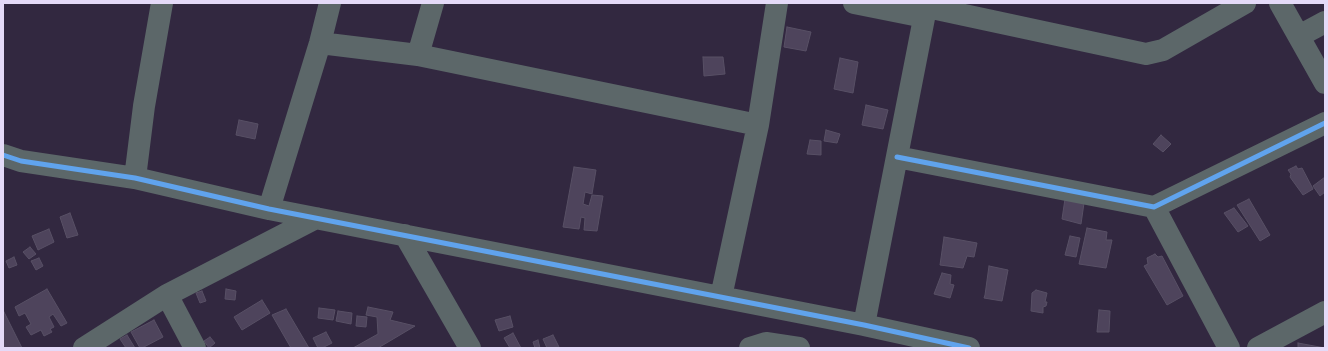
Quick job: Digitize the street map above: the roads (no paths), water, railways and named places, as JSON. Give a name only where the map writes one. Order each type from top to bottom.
[{"type":"street","points":[[269,209],[320,42],[330,3]]},
{"type":"street","points":[[418,55],[432,3]]},
{"type":"street","points":[[721,297],[758,125],[777,3]]},
{"type":"street","points":[[854,3],[926,9],[1146,54],[1163,50],[1245,3]]},
{"type":"street","points":[[1280,3],[1325,83]]},
{"type":"street","points":[[135,178],[155,5]]},
{"type":"street","points":[[864,325],[926,9]]},
{"type":"street","points":[[1299,36],[1325,22]]},
{"type":"street","points":[[320,42],[418,55],[758,125]]},
{"type":"street","points":[[897,157],[1154,207],[1325,123]]},
{"type":"street","points":[[9,162],[135,178],[269,209],[864,325],[969,348]]},
{"type":"street","points":[[1154,207],[1229,348]]},
{"type":"street","points":[[84,348],[167,295],[316,218]]},
{"type":"street","points":[[405,236],[470,348]]},
{"type":"street","points":[[167,295],[195,348]]},
{"type":"street","points":[[1258,348],[1325,312]]},
{"type":"street","points":[[750,348],[766,343],[800,348]]}]
